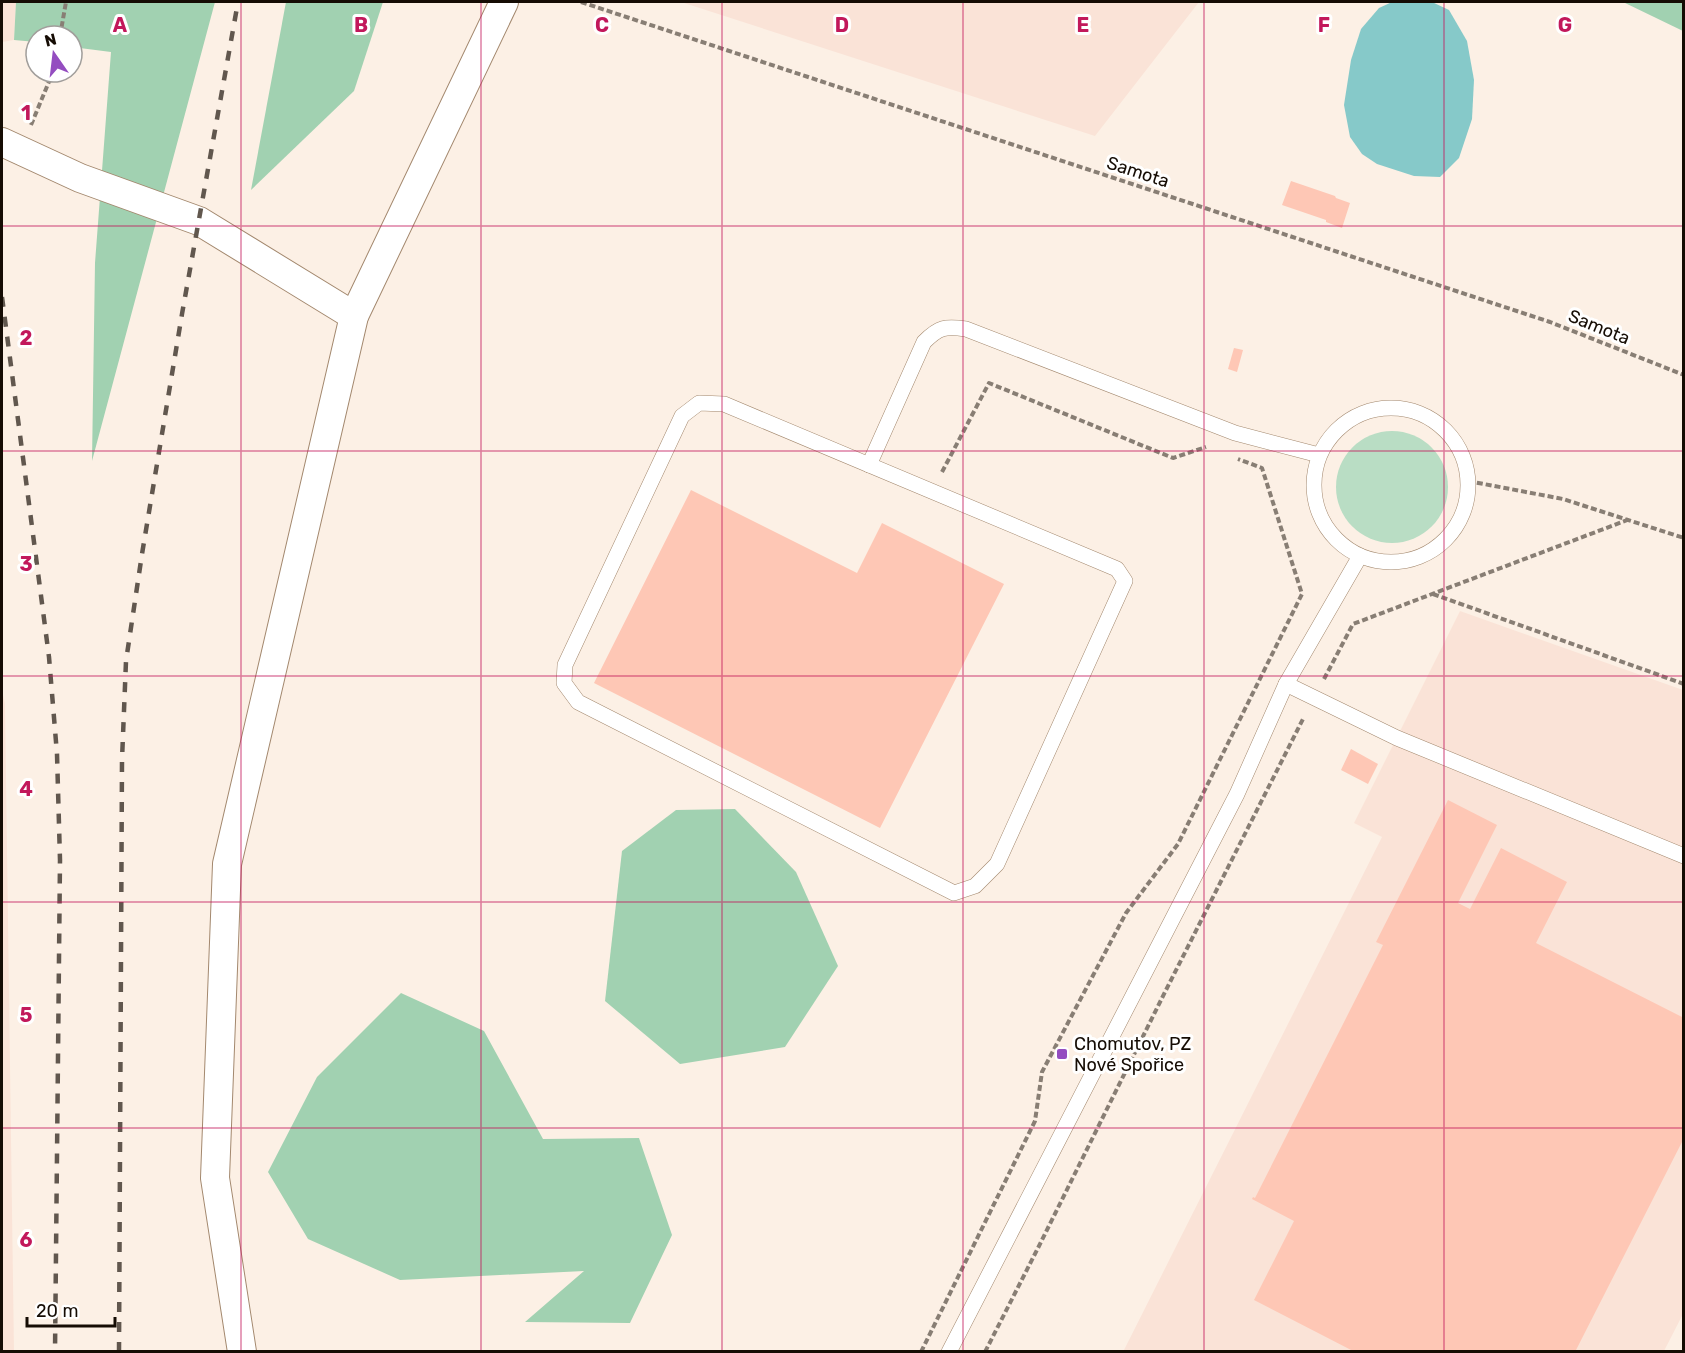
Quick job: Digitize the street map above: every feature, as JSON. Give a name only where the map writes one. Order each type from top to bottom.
[{"type":"street","points":[[242,1352],[215,1178],[227,864],[354,316],[504,2]]},
{"type":"street","points":[[11,146],[80,178],[199,221],[354,316]]},
{"type":"lane","points":[[869,465],[924,342],[936,331],[949,326],[966,329],[1235,433],[1319,455]]},
{"type":"lane","points":[[699,403],[724,404],[869,465],[1117,569],[1125,581],[997,864],[975,886],[954,893],[578,702],[564,683],[565,665],[682,416],[699,403]]},
{"type":"lane","points":[[1378,409],[1404,409],[1429,418],[1449,434],[1462,456],[1468,481],[1465,507],[1453,531],[1434,549],[1411,560],[1385,562],[1360,556],[1339,543],[1324,525],[1318,510],[1313,478],[1319,455],[1333,433],[1354,417],[1378,409]]},
{"type":"lane","points":[[949,1352],[1236,794],[1286,684],[1360,556]]},
{"type":"lane","points":[[1286,684],[1397,738],[1683,856]]},
{"type":"path","points":[[62,24],[66,2]]},
{"type":"path","name":"Samota","points":[[581,2],[1550,322],[1683,375]]},
{"type":"path","points":[[11,146],[46,84]]},
{"type":"path","points":[[932,491],[989,383],[1173,458],[1205,447],[1214,450]]},
{"type":"path","points":[[921,1352],[1035,1120],[1042,1072],[1126,913],[1178,843],[1302,594],[1262,468],[1233,458]]},
{"type":"path","points":[[1468,481],[1563,499],[1683,538]]},
{"type":"path","points":[[985,1352],[1284,754],[1353,624],[1630,519]]},
{"type":"path","points":[[1433,594],[1683,684]]},
{"type":"shaded area","points":[[2,2],[16,2],[14,40],[2,42]]},
{"type":"shaded area","points":[[681,2],[1199,2],[1095,136]]},
{"type":"shaded area","points":[[1460,611],[1683,690],[1684,1312],[1664,1351],[1123,1352],[1382,837],[1354,823]]},
{"type":"shaded area","points":[[2,690],[5,704],[14,1352],[2,1351]]},
{"type":"green space","points":[[16,2],[215,2],[92,461],[95,263],[111,52],[84,49],[84,24],[24,24],[24,41],[14,40]]},
{"type":"green space","points":[[286,2],[383,2],[354,91],[251,190]]},
{"type":"green space","points":[[1623,2],[1683,2],[1683,31]]},
{"type":"green space","points":[[1392,431],[1413,435],[1431,448],[1444,466],[1448,487],[1444,508],[1431,526],[1413,539],[1392,543],[1371,539],[1353,526],[1340,508],[1336,487],[1340,466],[1353,448],[1371,435]]},
{"type":"green space","points":[[735,809],[796,872],[838,966],[785,1047],[680,1064],[605,1001],[622,851],[676,810]]},
{"type":"green space","points":[[401,993],[484,1031],[543,1139],[639,1138],[672,1235],[630,1323],[525,1322],[584,1271],[400,1280],[308,1239],[268,1172],[317,1077]]},
{"type":"water","points":[[1392,2],[1432,2],[1449,10],[1467,41],[1474,80],[1472,119],[1459,158],[1440,177],[1414,176],[1377,164],[1362,154],[1350,137],[1344,105],[1351,60],[1361,29],[1379,8]]},
{"type":"building","points":[[1291,181],[1350,203],[1342,228],[1282,205]]},
{"type":"building","points":[[1234,348],[1243,350],[1237,372],[1228,369]]},
{"type":"building","points":[[691,490],[857,573],[882,523],[1004,584],[880,828],[594,683]]},
{"type":"building","points":[[1351,749],[1378,764],[1368,784],[1341,770]]},
{"type":"building","points":[[1448,800],[1497,825],[1458,903],[1470,909],[1501,848],[1567,882],[1536,943],[1684,1018],[1684,1138],[1575,1352],[1355,1352],[1254,1300],[1294,1221],[1252,1199],[1255,1198],[1383,945],[1376,942]]},
{"type":"railway","points":[[119,1352],[122,760],[126,661],[182,314],[238,2]]},
{"type":"railway","points":[[2,297],[49,657],[57,754],[60,860],[55,1352]]},
{"type":"place","name":"Chomutov, PZ Nové Spořice","points":[[1062,1054]]}]
